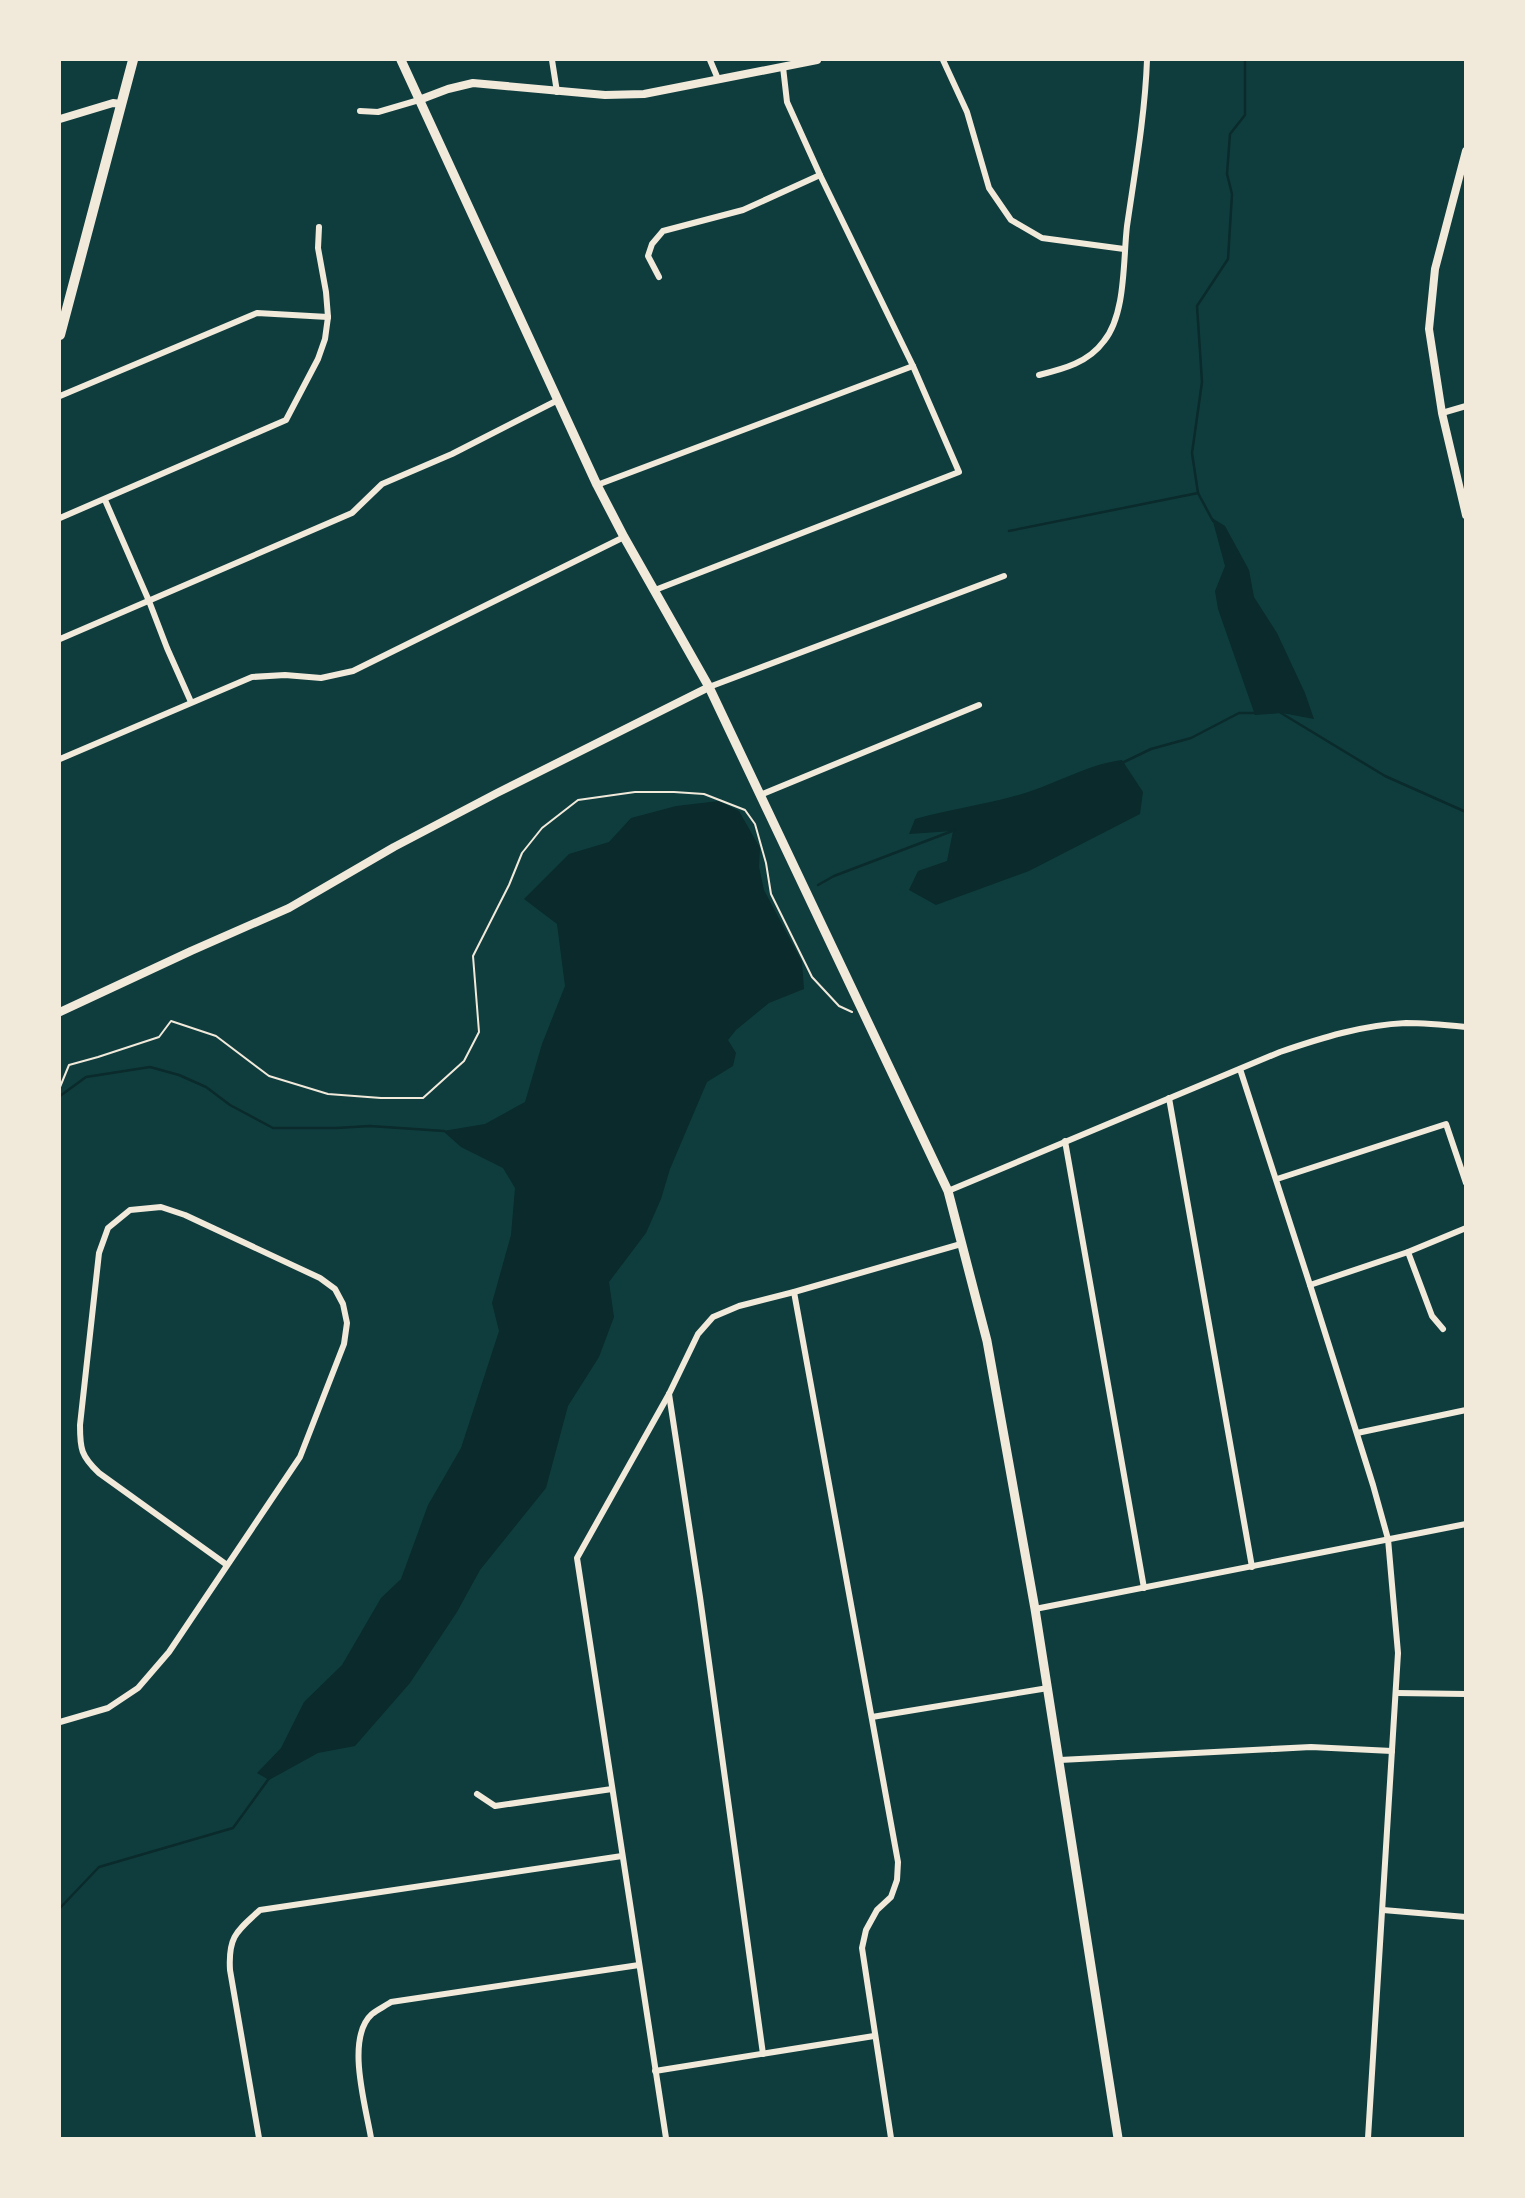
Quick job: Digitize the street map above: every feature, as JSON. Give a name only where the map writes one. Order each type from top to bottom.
[{"type":"main road","points":[[60,335],[133,60]]},
{"type":"main road","points":[[401,60],[597,485],[709,687],[948,1191],[987,1341],[1060,1760],[1118,2138]]},
{"type":"street","points":[[552,60],[557,92]]},
{"type":"street","points":[[710,60],[718,79]]},
{"type":"street","points":[[360,111],[379,112],[473,83],[557,92],[643,94],[817,60]]},
{"type":"street","points":[[943,60],[967,113],[989,188],[1011,220],[1042,238],[1124,249]]},
{"type":"street","points":[[1039,374],[1060,370],[1085,360],[1105,341],[1115,321],[1147,60]]},
{"type":"street","points":[[655,590],[959,472],[913,366],[787,102],[783,67]]},
{"type":"street","points":[[60,119],[113,103],[121,104]]},
{"type":"street","points":[[1465,151],[1435,269],[1429,329],[1442,413],[1465,515]]},
{"type":"street","points":[[659,277],[648,256],[652,244],[663,231],[743,210],[820,175]]},
{"type":"street","points":[[60,519],[286,420],[325,339],[327,292],[318,248],[319,227]]},
{"type":"street","points":[[60,396],[257,313],[328,317]]},
{"type":"street","points":[[597,485],[913,366]]},
{"type":"street","points":[[60,639],[352,513],[382,484],[452,454],[558,400]]},
{"type":"street","points":[[1442,413],[1465,406]]},
{"type":"street","points":[[105,500],[191,702]]},
{"type":"street","points":[[60,759],[252,677],[285,675],[321,678],[353,671],[624,537]]},
{"type":"street","points":[[60,1012],[289,908],[462,811],[709,687],[1004,576]]},
{"type":"street","points":[[760,796],[979,705]]},
{"type":"street","points":[[948,1191],[1280,1052],[1326,1036],[1367,1027],[1407,1023],[1465,1027]]},
{"type":"street","points":[[1240,1069],[1357,1433],[1388,1539],[1398,1653],[1397,1693],[1368,2138]]},
{"type":"street","points":[[1169,1098],[1252,1567]]},
{"type":"street","points":[[1277,1179],[1446,1124],[1465,1183]]},
{"type":"street","points":[[1065,1141],[1144,1588]]},
{"type":"street","points":[[60,1722],[108,1708],[138,1688],[169,1652],[300,1457],[344,1344],[347,1323],[343,1304],[335,1289],[320,1278],[185,1215],[161,1207],[130,1210],[108,1227],[99,1253],[80,1443],[86,1461],[132,1499],[227,1565]]},
{"type":"street","points":[[1310,1285],[1408,1252],[1465,1228]]},
{"type":"street","points":[[666,2138],[577,1558],[669,1394],[698,1334],[713,1317],[739,1306],[961,1244]]},
{"type":"street","points":[[1408,1252],[1432,1316],[1443,1329]]},
{"type":"street","points":[[794,1292],[898,1862],[897,1880],[891,1897],[877,1910],[866,1930],[862,1948],[891,2138]]},
{"type":"street","points":[[669,1394],[763,2054]]},
{"type":"street","points":[[1357,1433],[1465,1410]]},
{"type":"street","points":[[1035,1609],[1465,1524]]},
{"type":"street","points":[[872,1717],[1048,1688]]},
{"type":"street","points":[[1397,1693],[1465,1694]]},
{"type":"street","points":[[1060,1760],[1311,1747],[1392,1751]]},
{"type":"street","points":[[477,1794],[495,1806],[612,1789]]},
{"type":"street","points":[[259,2138],[229,1952],[237,1930],[260,1910],[621,1856]]},
{"type":"street","points":[[1383,1910],[1465,1917]]},
{"type":"street","points":[[371,2138],[358,2052],[358,2041],[369,2016],[391,2003],[639,1965]]},
{"type":"street","points":[[655,2071],[874,2036]]},
{"type":"path","points":[[60,1087],[69,1065],[159,1037],[171,1021],[216,1036],[269,1076],[328,1094],[423,1098],[464,1061],[479,1032],[473,956],[523,853],[542,828],[578,800],[635,792],[704,794],[745,810],[755,824],[771,894],[812,977],[839,1006],[866,1017]]},
{"type":"water","points":[[1212,518],[1225,526],[1249,570],[1254,597],[1277,633],[1314,719],[1282,713],[1255,715],[1218,609],[1215,591],[1225,566]]},
{"type":"water","points":[[1122,760],[1143,792],[1140,814],[1029,871],[936,905],[909,890],[918,871],[947,861],[953,831],[909,834],[915,819],[1017,795],[1087,769]]},
{"type":"water","points":[[719,801],[739,811],[760,848],[759,867],[764,890],[802,962],[804,989],[769,1003],[728,1040],[736,1053],[733,1066],[707,1082],[646,1233],[609,1282],[614,1317],[599,1357],[568,1406],[546,1488],[480,1570],[457,1612],[410,1683],[355,1746],[318,1753],[269,1780],[257,1773],[281,1748],[304,1702],[342,1665],[381,1598],[401,1579],[428,1505],[461,1448],[499,1331],[492,1303],[511,1235],[515,1188],[503,1168],[461,1147],[443,1131],[485,1124],[525,1102],[542,1044],[565,986],[557,924],[524,899],[569,854],[609,842],[631,818],[676,806]]},
{"type":"waterway","points":[[1198,493],[1192,453],[1202,382],[1197,306],[1228,259],[1232,194],[1227,174],[1230,134],[1245,115],[1245,60]]},
{"type":"waterway","points":[[1009,531],[1198,493],[1213,521]]},
{"type":"waterway","points":[[1120,764],[1151,749],[1191,738],[1239,713],[1257,713]]},
{"type":"waterway","points":[[1281,713],[1385,776],[1466,812]]},
{"type":"waterway","points":[[818,885],[834,876],[955,830]]},
{"type":"waterway","points":[[60,1096],[86,1077],[150,1067],[179,1075],[206,1087],[230,1105],[273,1128],[370,1126],[444,1131]]},
{"type":"waterway","points":[[60,1908],[99,1867],[233,1828],[270,1777]]}]
